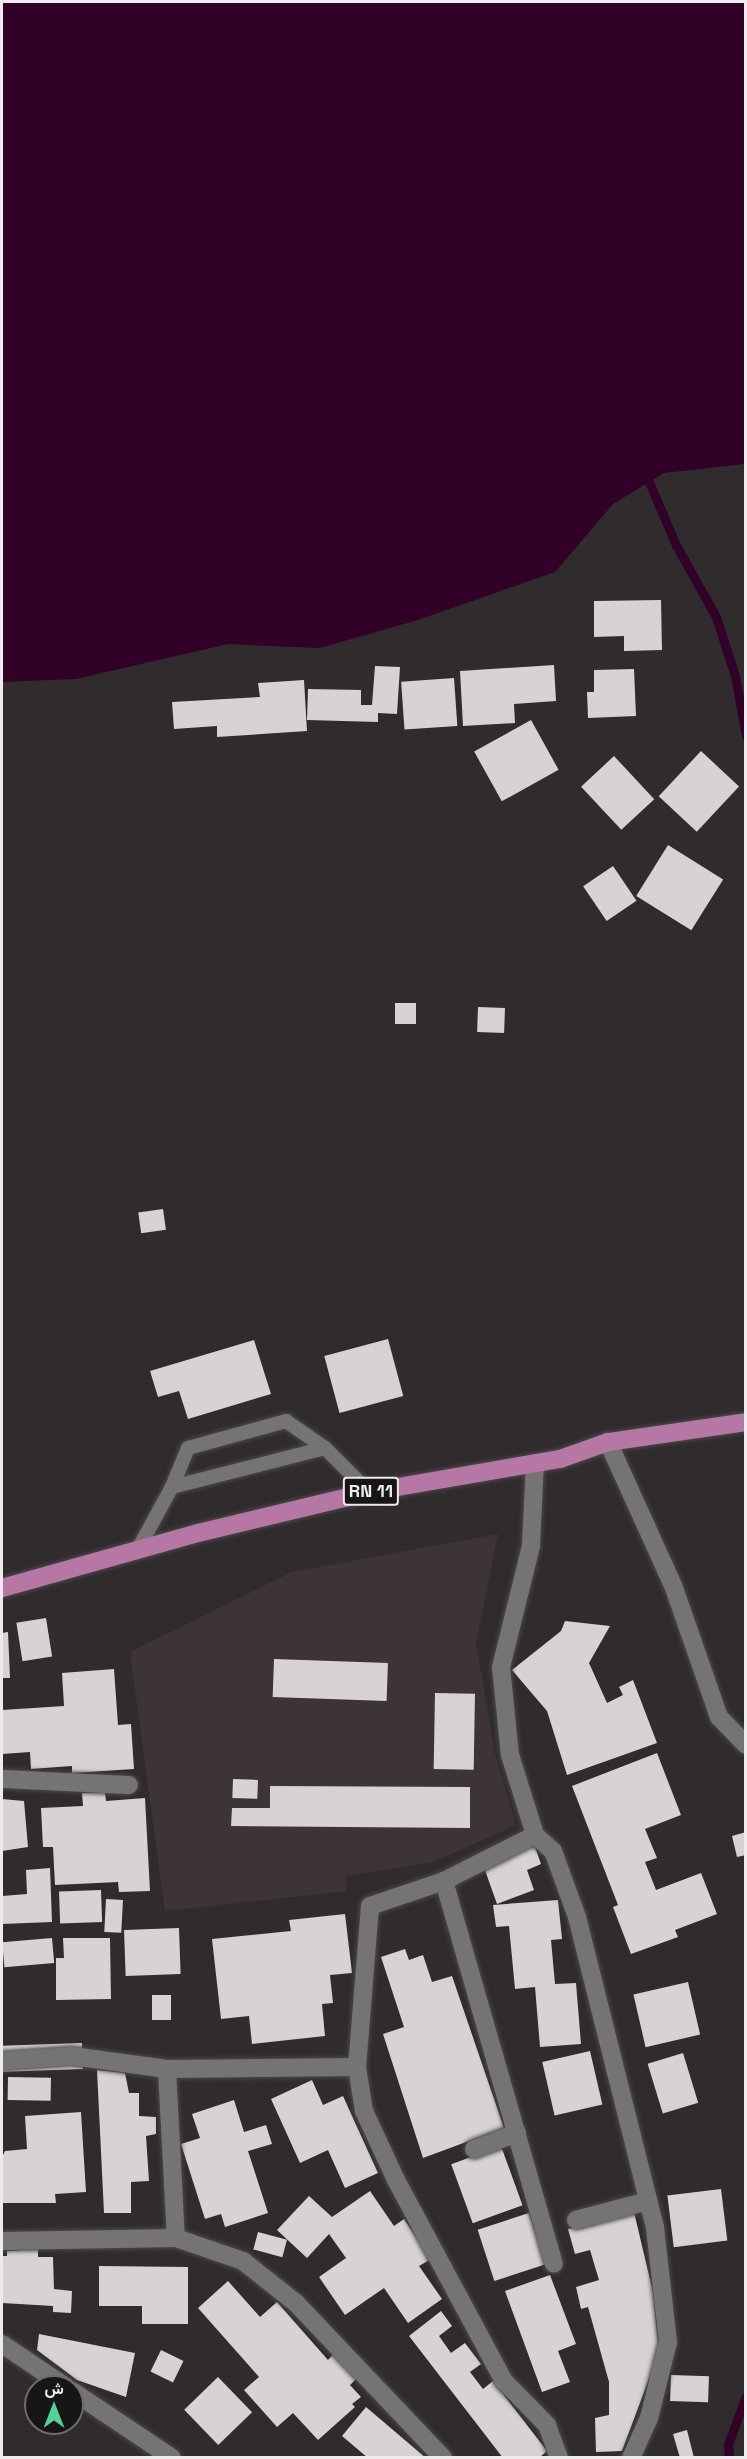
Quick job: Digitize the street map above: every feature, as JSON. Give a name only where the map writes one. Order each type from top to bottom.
[{"type":"main road","name":"RN 11","points":[[2,1588],[138,1550],[369,1492],[535,1463],[608,1442],[746,1422]]},
{"type":"street","points":[[608,1442],[673,1585],[719,1717],[746,1745]]},
{"type":"street","points":[[535,1463],[531,1546],[501,1667],[510,1755],[535,1835],[553,1851],[577,1917],[648,2201],[668,2342],[649,2418],[631,2457]]},
{"type":"street","points":[[2,1779],[129,1785]]},
{"type":"street","points":[[535,1835],[444,1881],[370,1906],[357,2067],[364,2111],[396,2180],[504,2381],[547,2426],[559,2457]]},
{"type":"street","points":[[444,1881],[554,2264]]},
{"type":"street","points":[[2,2061],[72,2056],[166,2069],[357,2067]]},
{"type":"street","points":[[166,2069],[176,2238]]},
{"type":"street","points":[[474,2149],[517,2133]]},
{"type":"street","points":[[576,2220],[648,2201]]},
{"type":"street","points":[[2,2241],[176,2238],[243,2261],[296,2303],[443,2457]]},
{"type":"street","points":[[2,2344],[48,2375]]},
{"type":"street","points":[[84,2399],[172,2457]]},
{"type":"lane","points":[[138,1550],[172,1487],[188,1448],[286,1421],[325,1448],[369,1492]]},
{"type":"lane","points":[[172,1487],[325,1448]]},
{"type":"shaded area","points":[[2,2],[745,2],[745,464],[664,473],[613,504],[555,572],[418,620],[320,648],[228,644],[76,679],[2,682]]},
{"type":"shaded area","points":[[498,1534],[476,1643],[495,1754],[516,1825],[433,1862],[346,1876],[347,1891],[165,1911],[130,1652],[292,1572]]},
{"type":"building","points":[[661,600],[662,650],[624,651],[624,636],[594,637],[594,601]]},
{"type":"building","points":[[554,665],[556,701],[514,704],[515,723],[463,726],[460,671]]},
{"type":"building","points":[[375,666],[400,667],[397,714],[378,713],[378,722],[307,720],[308,689],[361,690],[361,705],[372,705]]},
{"type":"building","points":[[634,669],[636,716],[588,718],[587,692],[594,692],[594,670]]},
{"type":"building","points":[[454,678],[457,726],[404,730],[401,682]]},
{"type":"building","points":[[304,680],[307,731],[217,737],[217,726],[174,729],[172,702],[260,697],[258,683]]},
{"type":"building","points":[[531,720],[559,770],[502,801],[474,752]]},
{"type":"building","points":[[701,751],[739,786],[697,832],[659,796]]},
{"type":"building","points":[[614,756],[654,799],[621,830],[581,787]]},
{"type":"building","points":[[668,845],[723,879],[691,930],[636,896]]},
{"type":"building","points":[[613,866],[636,901],[607,921],[583,886]]},
{"type":"building","points":[[395,1003],[416,1003],[416,1024],[395,1024]]},
{"type":"building","points":[[478,1007],[505,1008],[504,1033],[477,1032]]},
{"type":"building","points":[[163,1209],[166,1230],[141,1233],[138,1212]]},
{"type":"building","points":[[388,1339],[403,1396],[340,1413],[324,1356]]},
{"type":"building","points":[[254,1340],[271,1394],[188,1419],[179,1391],[158,1397],[150,1371]]},
{"type":"building","points":[[46,1618],[52,1657],[22,1661],[16,1623]]},
{"type":"building","points":[[565,1621],[610,1626],[589,1663],[607,1703],[623,1695],[619,1687],[633,1680],[657,1743],[567,1775],[547,1711],[512,1670],[561,1631]]},
{"type":"building","points":[[8,1632],[10,1678],[2,1678],[2,1633]]},
{"type":"building","points":[[274,1659],[388,1663],[387,1701],[273,1697]]},
{"type":"building","points":[[114,1669],[118,1725],[131,1724],[134,1769],[72,1773],[72,1766],[31,1769],[30,1752],[2,1754],[2,1710],[64,1706],[62,1673]]},
{"type":"building","points":[[435,1693],[475,1694],[474,1770],[434,1769]]},
{"type":"building","points":[[657,1753],[681,1815],[645,1829],[657,1858],[645,1862],[656,1890],[701,1873],[717,1914],[675,1930],[678,1937],[631,1954],[613,1907],[618,1905],[572,1786]]},
{"type":"building","points":[[233,1779],[258,1780],[257,1799],[232,1798]]},
{"type":"building","points":[[270,1786],[470,1787],[470,1828],[231,1826],[232,1808],[270,1808]]},
{"type":"building","points":[[105,1792],[106,1801],[145,1798],[150,1891],[119,1892],[118,1882],[55,1885],[53,1847],[43,1847],[41,1808],[83,1806],[82,1793]]},
{"type":"building","points":[[2,1799],[24,1801],[28,1847],[2,1851]]},
{"type":"building","points":[[746,1832],[746,1855],[737,1857],[732,1836]]},
{"type":"building","points":[[533,1841],[541,1864],[527,1870],[534,1890],[497,1904],[481,1859]]},
{"type":"building","points":[[50,1868],[52,1922],[2,1924],[2,1896],[27,1894],[26,1870]]},
{"type":"building","points":[[101,1890],[102,1922],[60,1923],[59,1891]]},
{"type":"building","points":[[106,1899],[123,1900],[121,1933],[104,1932]]},
{"type":"building","points":[[558,1900],[562,1939],[551,1940],[555,1984],[576,1983],[581,2044],[540,2047],[535,1987],[515,1989],[509,1926],[496,1927],[493,1905]]},
{"type":"building","points":[[345,1914],[352,1973],[330,1975],[333,2003],[322,2004],[325,2036],[252,2044],[249,2016],[221,2019],[212,1939],[291,1931],[289,1920]]},
{"type":"building","points":[[179,1928],[181,1974],[126,1976],[124,1930]]},
{"type":"building","points":[[52,1938],[54,1963],[4,1967],[2,1942]]},
{"type":"building","points":[[63,1938],[110,1938],[111,1999],[56,2000],[56,1958],[64,1958]]},
{"type":"building","points":[[405,1949],[409,1960],[423,1955],[432,1982],[452,1976],[504,2128],[423,2158],[383,2034],[404,2027],[381,1957]]},
{"type":"building","points":[[688,1982],[700,2035],[646,2047],[633,1995]]},
{"type":"building","points":[[152,1995],[171,1995],[171,2020],[152,2020]]},
{"type":"building","points":[[82,2043],[83,2069],[3,2072],[2,2046]]},
{"type":"building","points":[[590,2051],[602,2105],[555,2116],[542,2062]]},
{"type":"building","points":[[683,2053],[698,2103],[663,2114],[648,2064]]},
{"type":"building","points":[[97,2070],[125,2073],[129,2093],[139,2093],[139,2116],[156,2117],[156,2134],[146,2136],[149,2181],[131,2182],[131,2213],[104,2213]]},
{"type":"building","points":[[8,2077],[51,2078],[51,2101],[8,2100]]},
{"type":"building","points":[[312,2080],[323,2105],[343,2096],[378,2173],[345,2188],[328,2150],[300,2163],[271,2099]]},
{"type":"building","points":[[234,2100],[244,2132],[266,2125],[272,2144],[248,2151],[268,2213],[225,2227],[221,2214],[205,2219],[181,2144],[200,2138],[192,2114]]},
{"type":"building","points":[[81,2112],[86,2192],[55,2194],[56,2203],[2,2203],[2,2157],[5,2151],[27,2149],[25,2116]]},
{"type":"building","points":[[501,2146],[523,2205],[473,2223],[451,2164]]},
{"type":"building","points":[[721,2189],[727,2241],[674,2247],[667,2196]]},
{"type":"building","points":[[370,2191],[394,2226],[404,2219],[431,2259],[419,2266],[442,2299],[408,2323],[384,2288],[345,2315],[319,2277],[346,2258],[329,2234],[307,2258],[277,2230],[309,2196],[332,2217]]},
{"type":"building","points":[[634,2212],[653,2292],[659,2352],[622,2451],[596,2452],[595,2418],[609,2415],[609,2382],[588,2307],[581,2309],[576,2287],[599,2280],[590,2250],[575,2254],[568,2229]]},
{"type":"building","points":[[529,2213],[546,2264],[494,2281],[478,2230]]},
{"type":"building","points":[[258,2232],[287,2240],[282,2257],[253,2249]]},
{"type":"building","points":[[38,2249],[38,2257],[53,2257],[54,2289],[72,2291],[71,2313],[53,2312],[53,2306],[2,2303],[2,2256],[7,2256],[7,2251]]},
{"type":"building","points":[[99,2266],[188,2267],[188,2324],[142,2324],[142,2306],[99,2306]]},
{"type":"building","points":[[550,2275],[576,2344],[558,2351],[570,2382],[542,2392],[505,2291]]},
{"type":"building","points":[[228,2281],[260,2317],[277,2302],[328,2360],[341,2346],[365,2370],[350,2385],[361,2397],[352,2404],[355,2407],[318,2440],[293,2413],[277,2427],[244,2390],[259,2377],[198,2308]]},
{"type":"building","points":[[441,2311],[452,2326],[439,2336],[451,2353],[465,2343],[481,2364],[470,2372],[483,2389],[493,2381],[547,2451],[539,2458],[503,2458],[409,2336]]},
{"type":"building","points":[[39,2334],[135,2353],[126,2397],[84,2382],[84,2375],[70,2375],[37,2350]]},
{"type":"building","points":[[161,2350],[183,2361],[173,2383],[150,2372]]},
{"type":"building","points":[[671,2375],[709,2376],[708,2402],[670,2401]]},
{"type":"building","points":[[218,2377],[252,2412],[218,2445],[184,2410]]},
{"type":"building","points":[[366,2407],[426,2458],[368,2458],[342,2436]]},
{"type":"building","points":[[687,2430],[694,2458],[680,2458],[673,2434]]},
{"type":"waterway","points":[[649,482],[676,545],[716,617],[735,676],[746,736]]},
{"type":"waterway","points":[[729,2458],[728,2444],[746,2396]]}]
